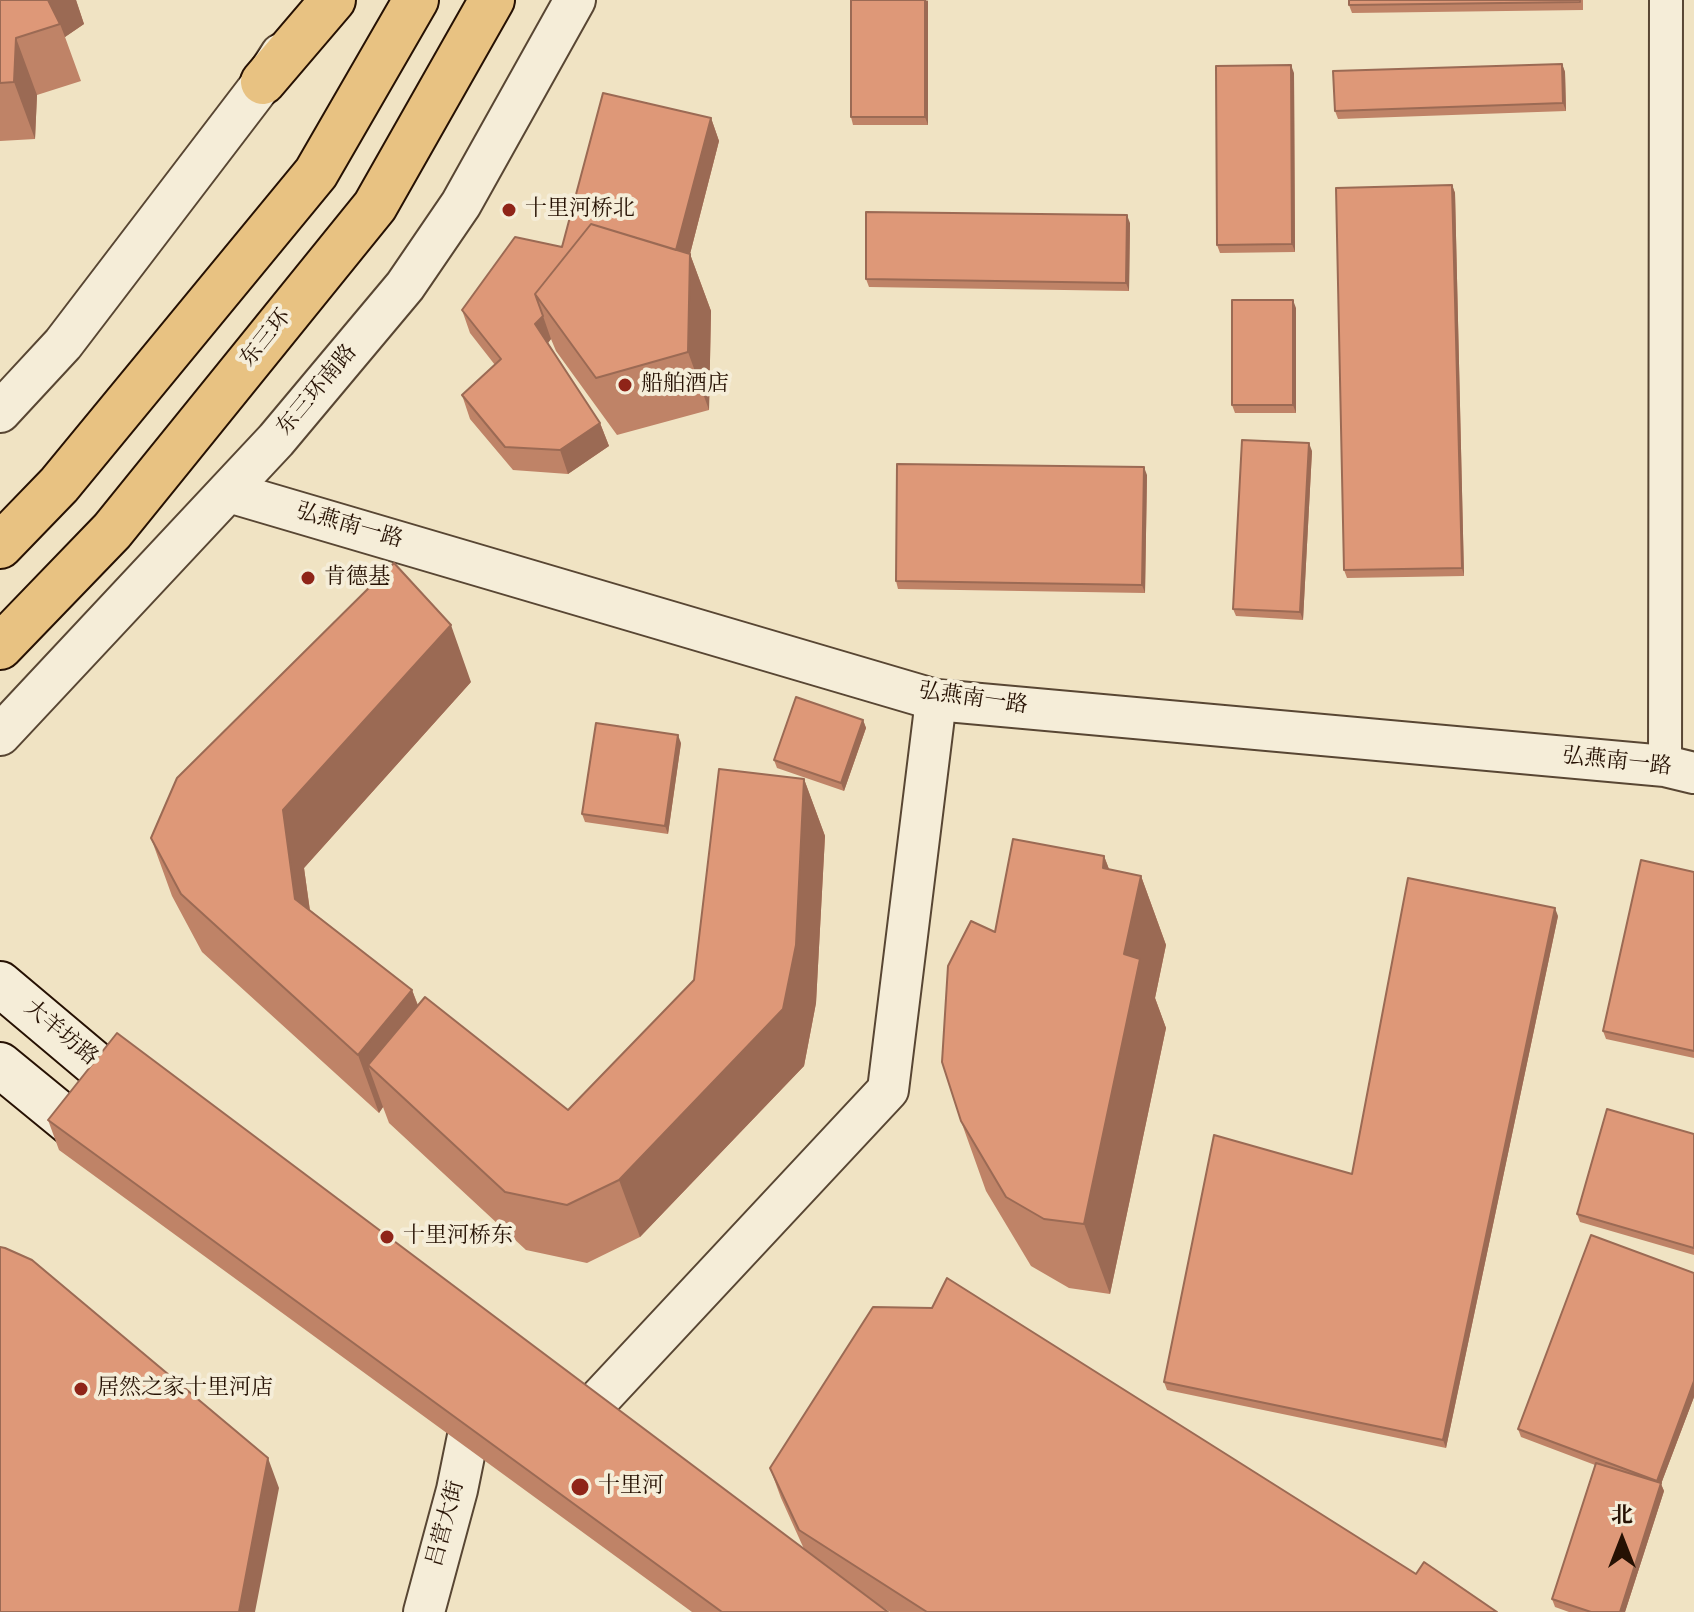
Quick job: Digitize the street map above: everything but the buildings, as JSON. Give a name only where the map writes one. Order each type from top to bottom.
[{"type":"highway","points":[[263,82],[333,0]]},
{"type":"highway","points":[[0,546],[59,485],[316,173],[416,0]]},
{"type":"highway","name":"东三环","points":[[0,647],[112,531],[375,206],[492,0]]},
{"type":"main road","name":"大羊坊路","points":[[0,984],[168,1125]]},
{"type":"main road","points":[[0,1065],[135,1175]]},
{"type":"main road","points":[[430,1411],[508,1460]]},
{"type":"main road","points":[[525,1413],[599,1464]]},
{"type":"street","points":[[0,412],[63,344],[263,82],[315,0]]},
{"type":"street","name":"东三环南路","points":[[0,735],[229,492],[333,374],[405,286],[461,204],[575,0]]},
{"type":"street","points":[[1666,0],[1680,770]]},
{"type":"street","name":"弘燕南一路","points":[[229,492],[936,700],[1680,770]]},
{"type":"street","points":[[562,1439],[888,1090],[936,700]]},
{"type":"street","name":"吕营大街","points":[[424,1612],[468,1436]]},
{"type":"place","name":"十里河桥北","points":[[509,210]]},
{"type":"place","name":"船舶酒店","points":[[625,385]]},
{"type":"place","name":"肯德基","points":[[308,578]]},
{"type":"place","name":"十里河桥东","points":[[387,1237]]},
{"type":"place","name":"居然之家十里河店","points":[[81,1389]]},
{"type":"place","name":"十里河","points":[[580,1487]]}]
